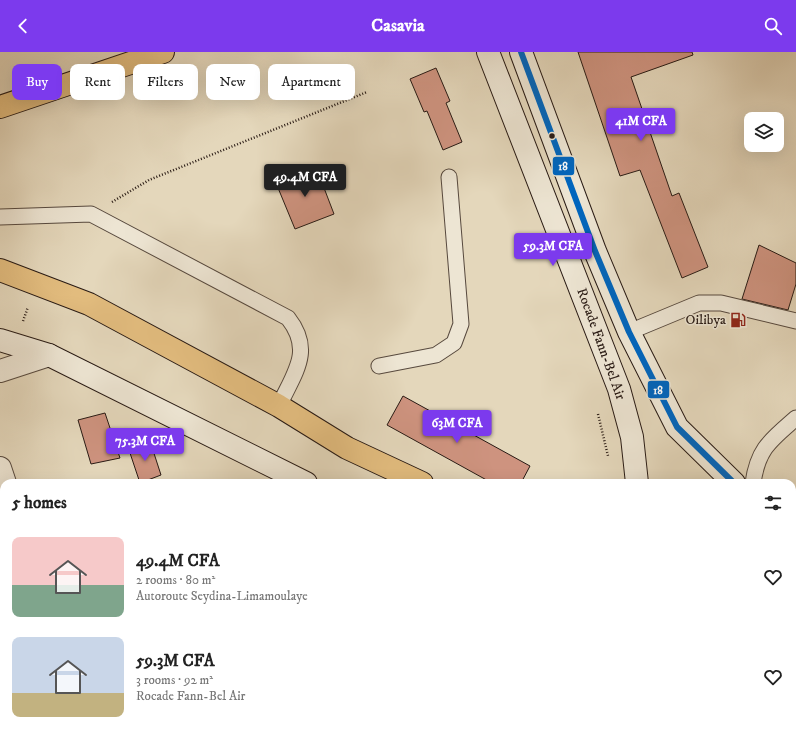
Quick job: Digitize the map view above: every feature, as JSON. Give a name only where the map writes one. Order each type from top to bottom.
[{"type":"highway","points":[[0,107],[163,52]]},
{"type":"highway","points":[[0,270],[88,304],[279,406],[347,448],[413,479]]},
{"type":"main road","name":"Rocade Fann-Bel Air","points":[[521,52],[595,251],[630,332],[677,427],[730,479]]},
{"type":"main road","name":"Rocade Fann-Bel Air","points":[[489,53],[619,389],[632,438],[637,479]]},
{"type":"main road","points":[[0,340],[49,355],[298,479]]},
{"type":"main road","points":[[0,371],[49,355]]},
{"type":"main road","points":[[0,468],[4,479]]},
{"type":"lane","points":[[379,366],[436,355],[454,343],[461,324],[449,177]]},
{"type":"lane","points":[[0,217],[91,214],[288,318],[295,328],[302,351],[279,406]]},
{"type":"lane","points":[[630,332],[700,303],[721,303],[796,321]]},
{"type":"lane","points":[[754,479],[759,455],[773,438],[796,418]]},
{"type":"path","points":[[91,214],[149,180],[367,92]]},
{"type":"path","points":[[17,320],[23,322],[28,307],[21,305]]},
{"type":"building","points":[[578,52],[692,52],[693,55],[631,77],[672,196],[679,193],[708,267],[682,278],[640,170],[620,176]]},
{"type":"building","points":[[436,68],[450,101],[446,103],[462,142],[443,150],[427,111],[424,112],[410,79]]},
{"type":"building","points":[[316,167],[334,214],[295,229],[276,183]]},
{"type":"building","points":[[759,245],[796,263],[796,284],[788,310],[742,299]]},
{"type":"building","points":[[403,396],[530,466],[523,479],[485,479],[387,425]]},
{"type":"building","points":[[105,413],[120,458],[91,464],[78,420]]},
{"type":"building","points":[[150,441],[161,475],[150,479],[139,479],[129,450]]},
{"type":"transit line","name":"18","points":[[521,52],[595,251],[629,332],[677,427],[730,479]]},
{"type":"place","name":"Oilibya","points":[[738,320]]}]
